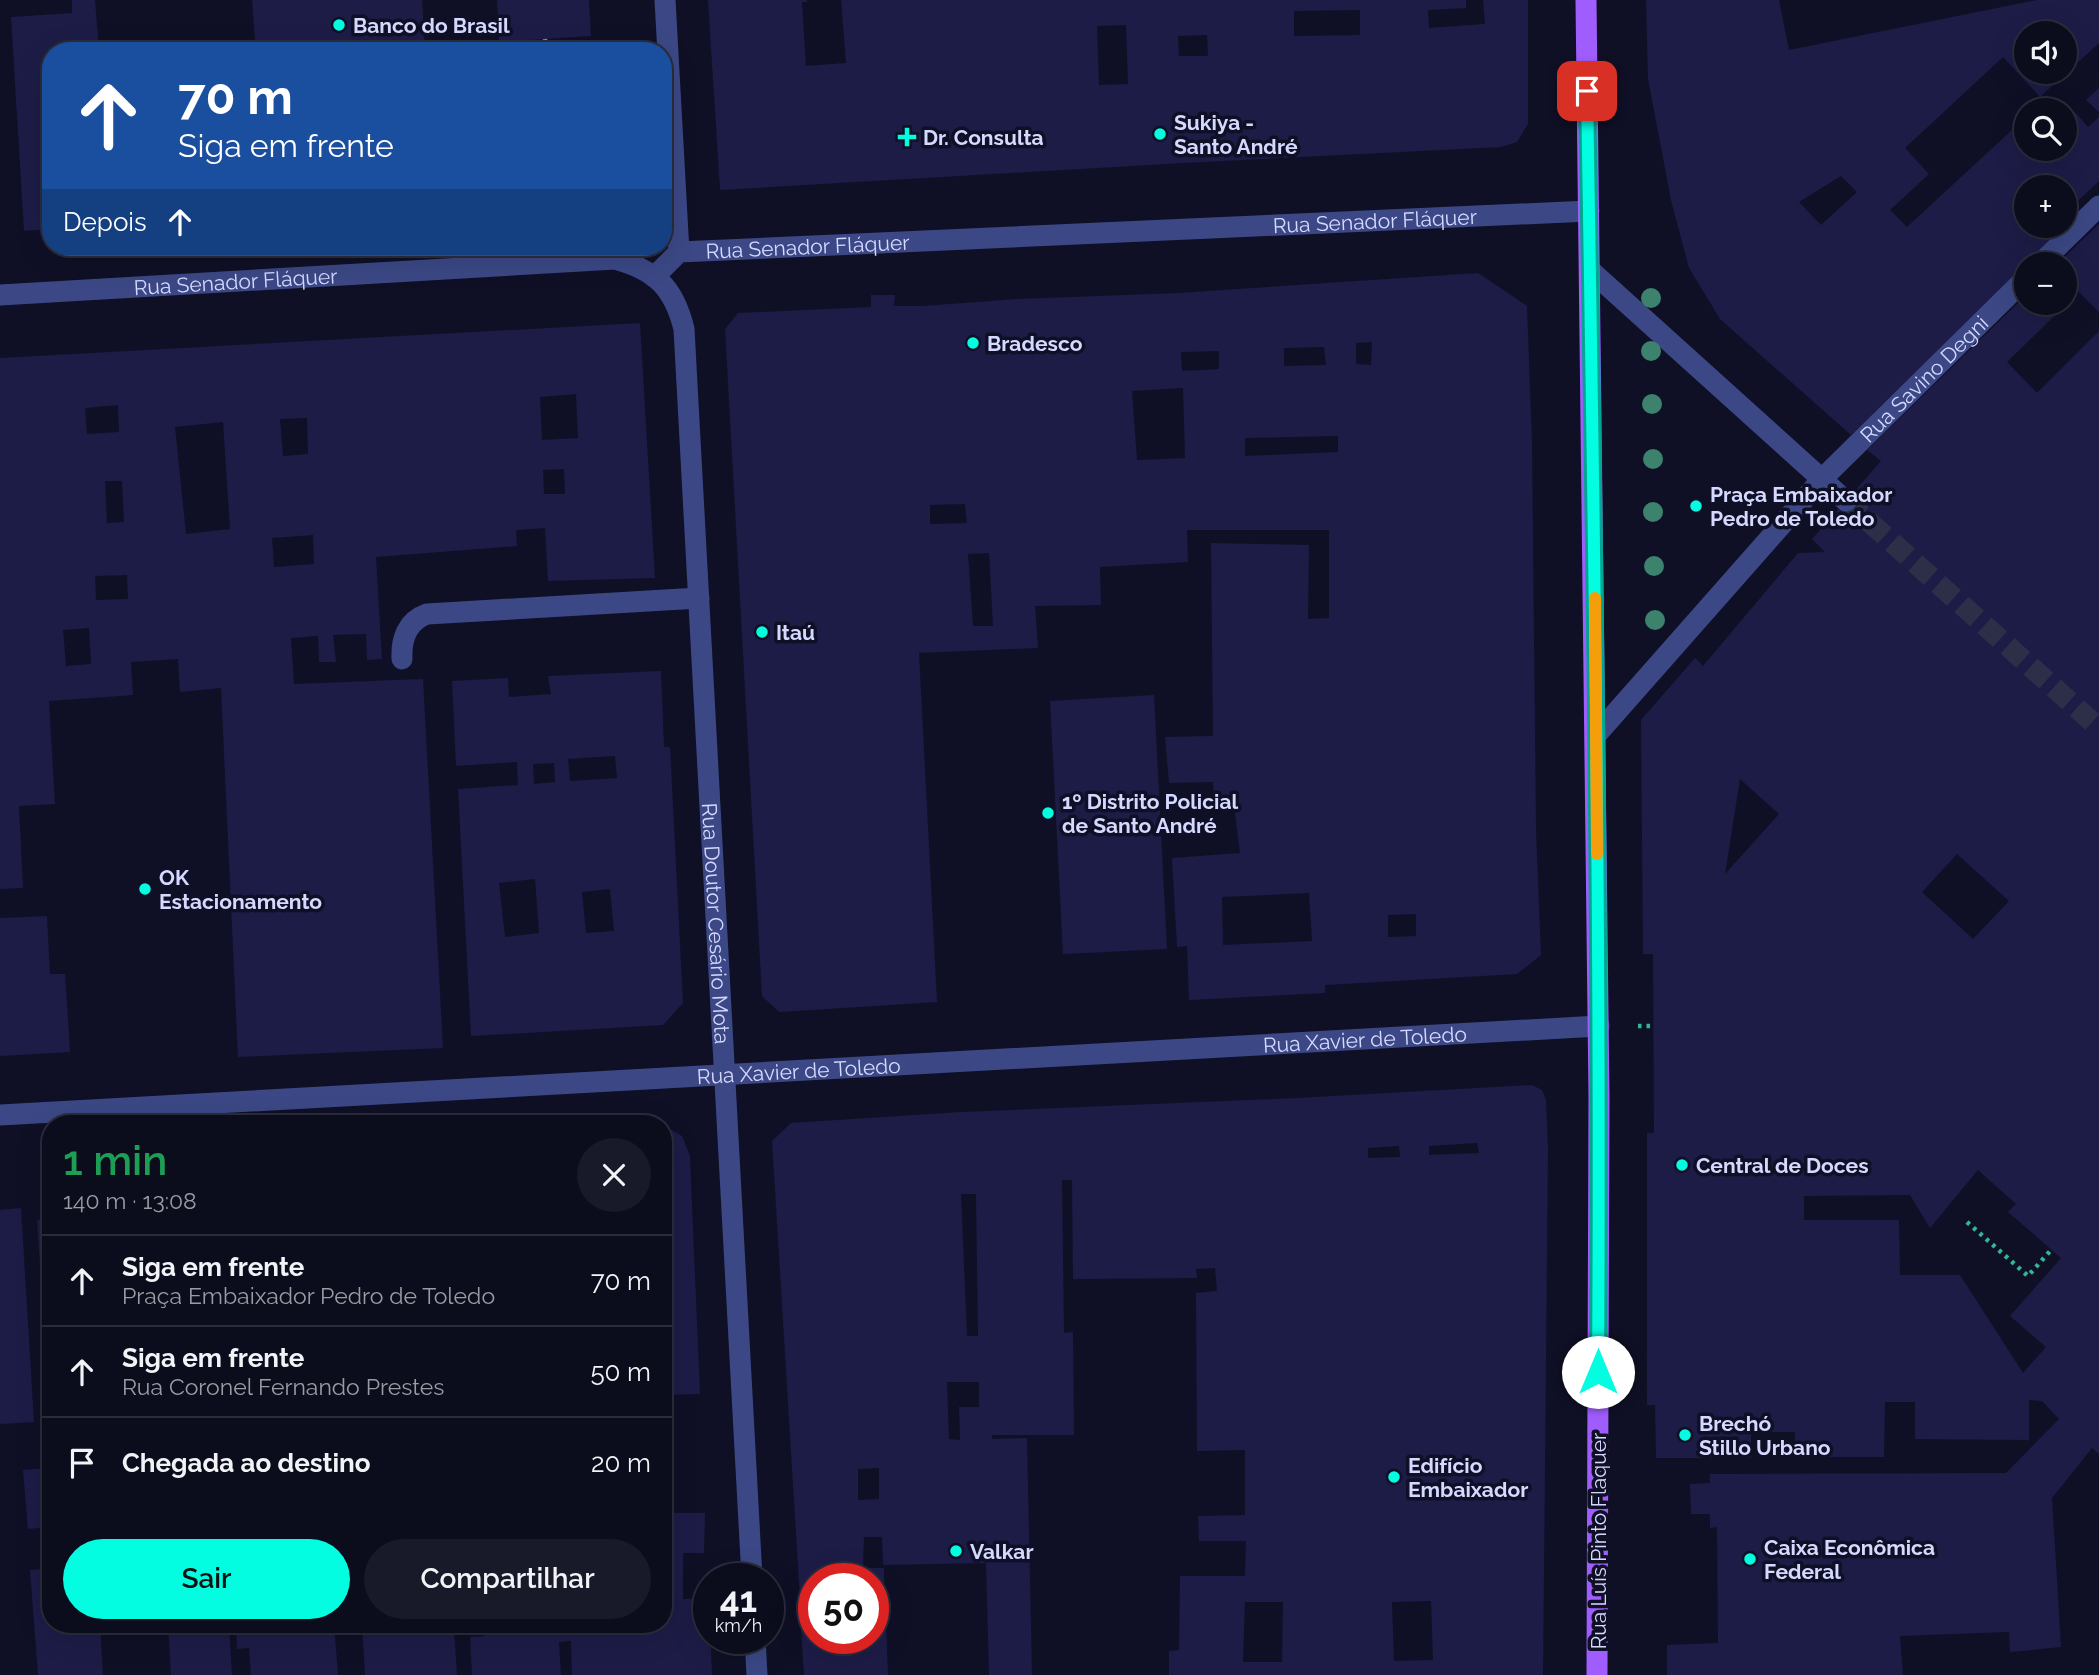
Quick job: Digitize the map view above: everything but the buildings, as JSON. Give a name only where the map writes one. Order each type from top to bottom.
[{"type":"main road","points":[[1586,0],[1597,734]]},
{"type":"main road","name":"Rua Luís Pinto Flaquer","points":[[1597,734],[1597,1675]]},
{"type":"street","points":[[665,0],[667,42]]},
{"type":"street","points":[[672,126],[679,253]]},
{"type":"street","points":[[2052,252],[2099,206]]},
{"type":"street","name":"Rua Senador Fláquer","points":[[0,295],[615,259],[638,265],[654,277],[679,253],[1589,211]]},
{"type":"street","points":[[1590,270],[1846,501]]},
{"type":"street","name":"Rua Doutor Cesário Mota","points":[[654,277],[669,289],[679,309],[684,329],[751,1563]]},
{"type":"street","name":"Rua Savino Degni","points":[[1822,479],[2014,290]]},
{"type":"street","points":[[1597,734],[1822,479]]},
{"type":"street","points":[[402,659],[403,636],[415,620],[428,614],[699,598]]},
{"type":"street","name":"Rua Xavier de Toledo","points":[[0,1115],[1599,1026]]},
{"type":"street","points":[[756,1654],[757,1675]]},
{"type":"path","points":[[1966,1222],[2028,1276],[2051,1250]]},
{"type":"tunnel","points":[[1846,501],[2099,728]]},
{"type":"slow traffic","points":[[1595,598],[1597,854]]},
{"type":"place","name":"Banco do Brasil","points":[[339,25]]},
{"type":"place","name":"Sukiya - Santo André","points":[[1160,134]]},
{"type":"place","name":"Dr. Consulta","points":[[907,137]]},
{"type":"place","name":"Bradesco","points":[[973,343]]},
{"type":"place","name":"Praça Embaixador Pedro de Toledo","points":[[1696,506]]},
{"type":"place","name":"Itaú","points":[[762,632]]},
{"type":"place","name":"1º Distrito Policial de Santo André","points":[[1048,813]]},
{"type":"place","name":"OK Estacionamento","points":[[145,889]]},
{"type":"place","name":"Central de Doces","points":[[1682,1165]]},
{"type":"place","name":"Brechó Stillo Urbano","points":[[1685,1435]]},
{"type":"place","name":"Edifício Embaixador","points":[[1394,1477]]},
{"type":"place","name":"Valkar","points":[[956,1551]]},
{"type":"place","name":"Caixa Econômica Federal","points":[[1750,1559]]},
{"type":"route","points":[[1587,91],[1597,734],[1600,1097],[1598,1372]]}]
